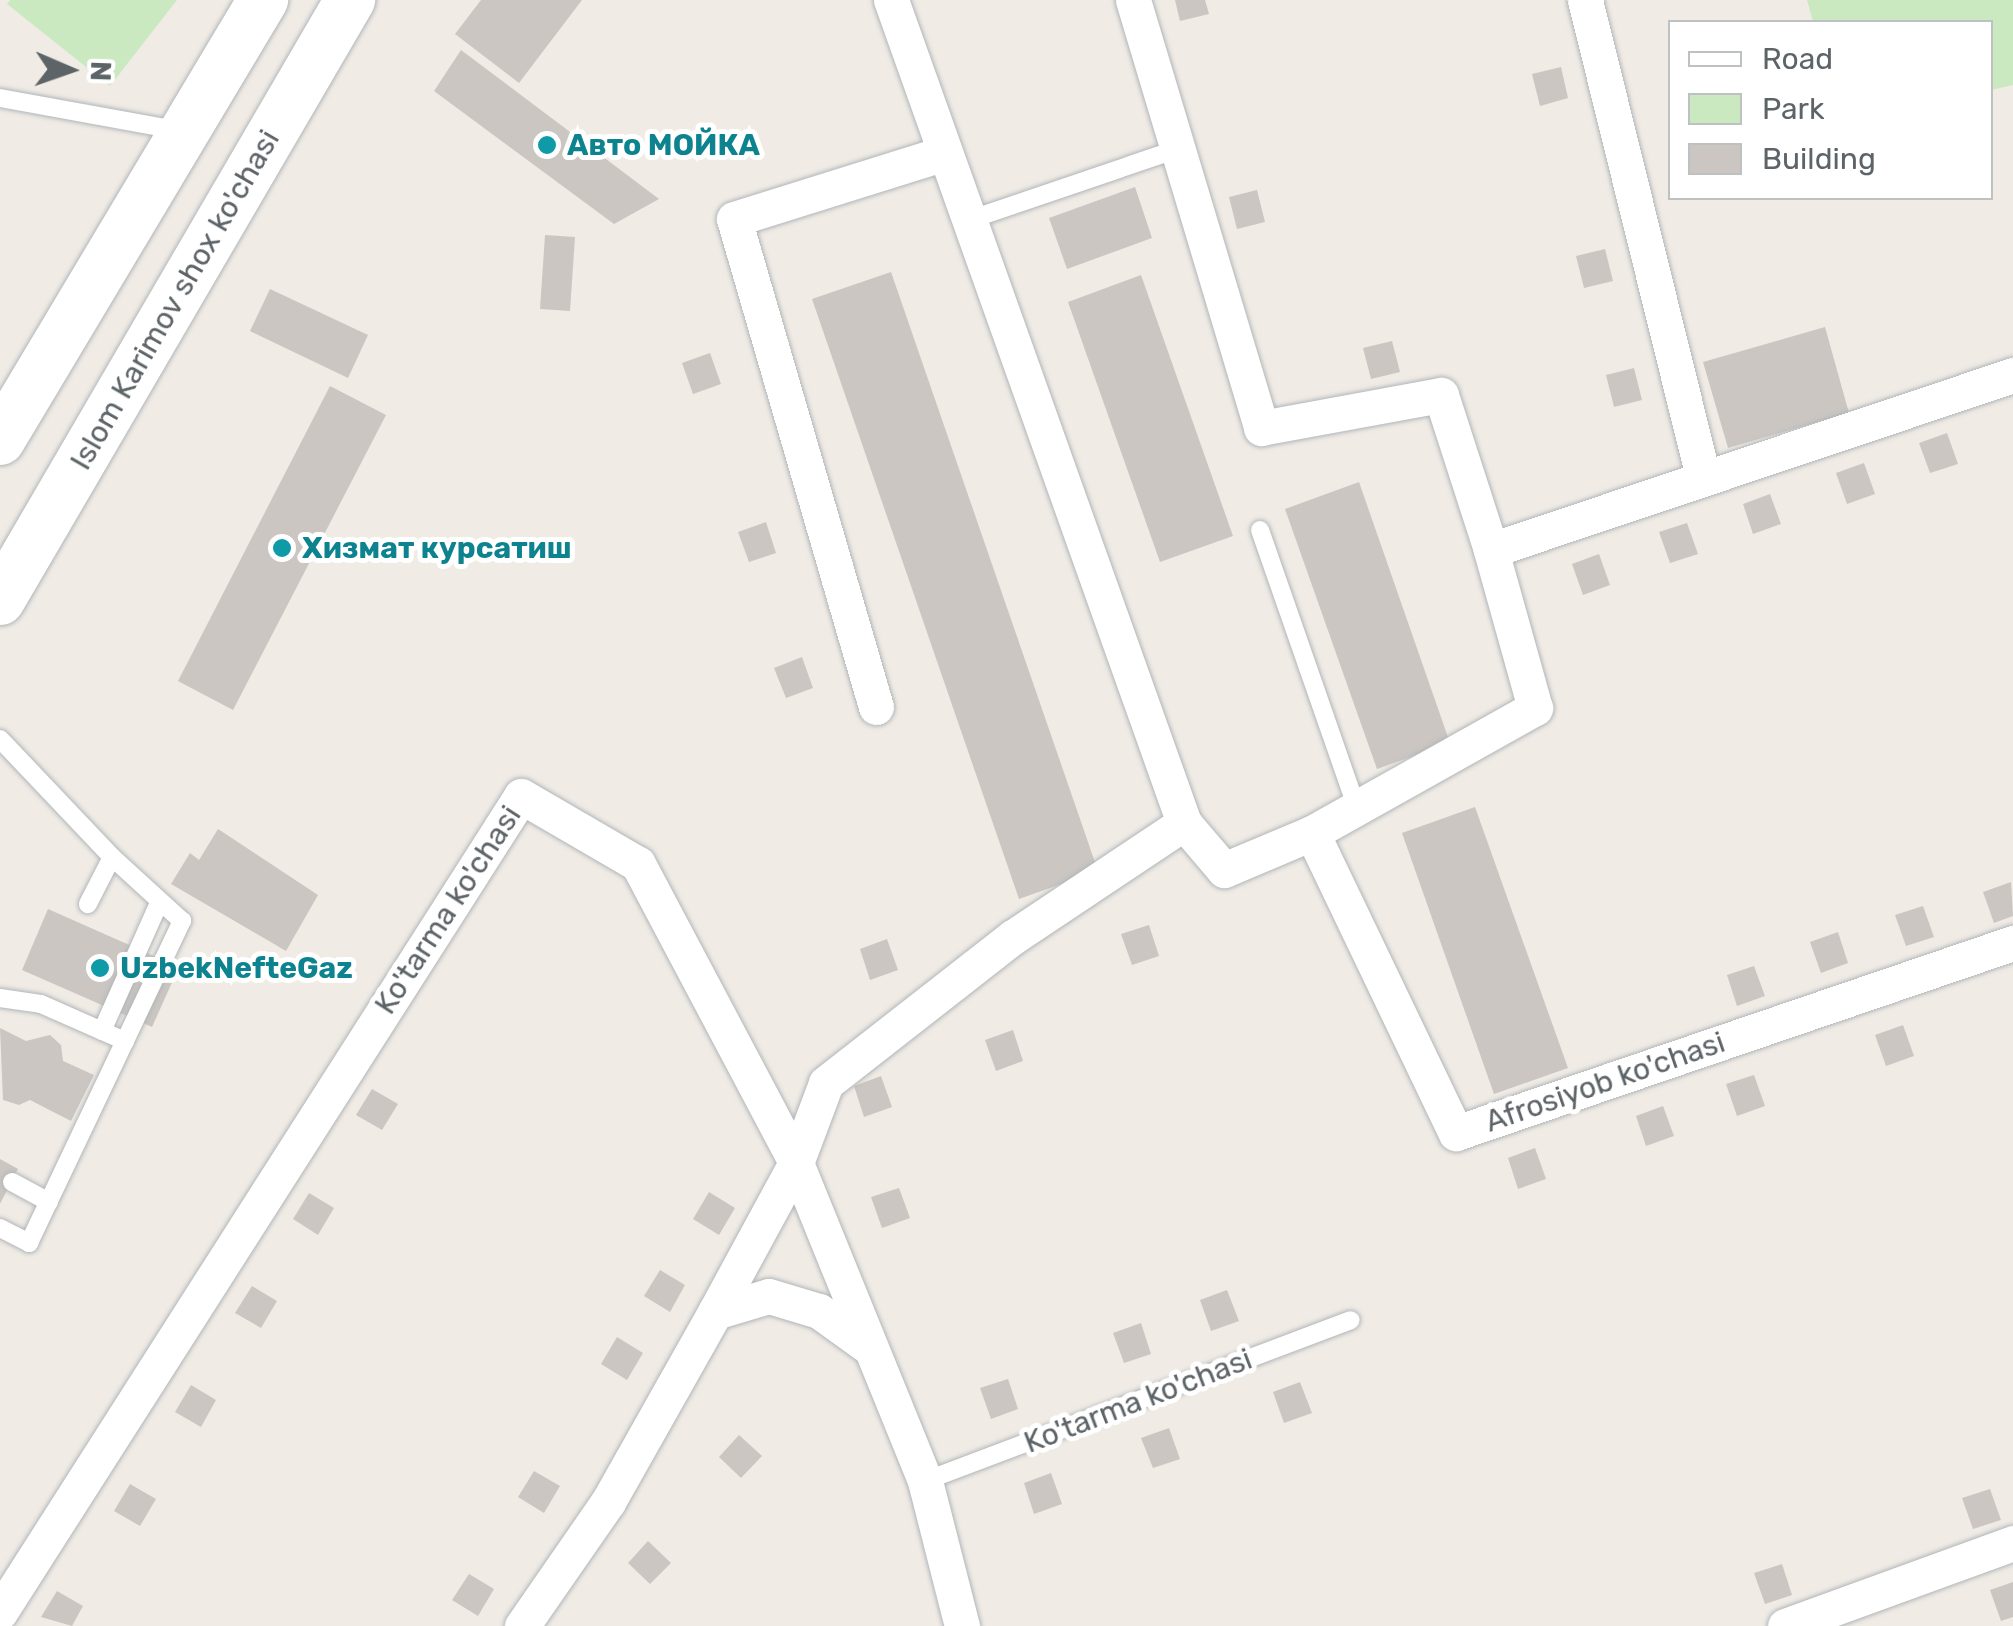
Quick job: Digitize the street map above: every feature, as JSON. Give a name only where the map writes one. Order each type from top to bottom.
[{"type":"main road","points":[[0,440],[180,131],[263,0]]},
{"type":"main road","name":"Islom Karimov shox ko'chasi","points":[[0,600],[350,0]]},
{"type":"street","points":[[891,0],[1184,822],[1224,870],[1312,833],[1534,708],[1441,395],[1261,428],[1133,0]]},
{"type":"street","points":[[1585,0],[1703,477]]},
{"type":"street","points":[[876,706],[734,219],[946,153]]},
{"type":"street","points":[[1490,550],[2013,375]]},
{"type":"street","name":"Ko'tarma ko'chasi","points":[[0,1612],[521,796],[638,864],[796,1164],[925,1481],[962,1626]]},
{"type":"street","points":[[522,1626],[608,1502],[715,1312],[796,1164],[826,1083],[1013,937],[1184,822]]},
{"type":"street","name":"Afrosiyob ko'chasi","points":[[1312,833],[1456,1134],[2013,943]]},
{"type":"street","points":[[715,1312],[769,1296],[819,1312],[869,1347]]},
{"type":"street","points":[[1784,1626],[2013,1543]]},
{"type":"lane","points":[[0,98],[180,131]]},
{"type":"lane","points":[[969,220],[1178,149]]},
{"type":"lane","points":[[1260,530],[1357,808]]},
{"type":"lane","points":[[0,739],[112,857],[182,921],[29,1243],[0,1228]]},
{"type":"lane","points":[[88,904],[112,857]]},
{"type":"lane","points":[[102,1030],[160,902]]},
{"type":"lane","points":[[0,998],[41,1004],[125,1041]]},
{"type":"lane","points":[[12,1182],[49,1202]]},
{"type":"lane","name":"Ko'tarma ko'chasi","points":[[925,1481],[1351,1320]]},
{"type":"green space","points":[[10,0],[177,0],[110,86],[7,4]]},
{"type":"green space","points":[[1807,0],[2013,0],[2013,85],[1993,90],[1993,20],[1812,20]]},
{"type":"building","points":[[481,0],[582,0],[519,83],[455,34]]},
{"type":"building","points":[[1175,0],[1205,0],[1209,14],[1180,21]]},
{"type":"building","name":"Авто МОЙКА","points":[[461,50],[659,199],[614,224],[434,91]]},
{"type":"building","points":[[1561,67],[1568,98],[1540,106],[1532,74]]},
{"type":"building","points":[[1135,187],[1152,238],[1067,269],[1049,218]]},
{"type":"building","points":[[1257,190],[1265,222],[1237,229],[1229,197]]},
{"type":"building","name":"Авто МОЙКА","points":[[545,235],[575,237],[570,311],[540,309]]},
{"type":"building","points":[[1605,249],[1613,281],[1584,288],[1576,256]]},
{"type":"building","points":[[891,272],[1098,871],[1019,899],[812,299]]},
{"type":"building","points":[[1141,275],[1233,536],[1160,562],[1068,302]]},
{"type":"building","points":[[270,289],[368,335],[348,378],[250,331]]},
{"type":"building","points":[[1825,327],[1849,413],[1728,448],[1703,362]]},
{"type":"building","points":[[1392,341],[1400,372],[1371,379],[1363,348]]},
{"type":"building","points":[[710,353],[721,384],[693,394],[682,363]]},
{"type":"building","points":[[1634,368],[1642,400],[1614,407],[1606,375]]},
{"type":"building","name":"Хизмат курсатиш","points":[[330,386],[386,415],[233,710],[178,681]]},
{"type":"building","points":[[1947,433],[1958,464],[1930,473],[1919,443]]},
{"type":"building","points":[[1864,463],[1875,494],[1847,504],[1836,473]]},
{"type":"building","points":[[1359,482],[1450,743],[1377,769],[1285,509]]},
{"type":"building","points":[[1770,494],[1781,524],[1753,534],[1743,504]]},
{"type":"building","points":[[766,522],[776,553],[749,562],[738,532]]},
{"type":"building","points":[[1687,523],[1698,554],[1670,563],[1659,532]]},
{"type":"building","points":[[1599,554],[1610,585],[1583,595],[1572,564]]},
{"type":"building","points":[[802,657],[813,688],[786,698],[774,668]]},
{"type":"building","points":[[1475,807],[1568,1068],[1494,1094],[1402,833]]},
{"type":"building","points":[[218,829],[318,895],[286,951],[171,884],[190,853],[199,860]]},
{"type":"building","points":[[2011,882],[2013,916],[1994,923],[1983,892]]},
{"type":"building","points":[[1923,906],[1934,937],[1906,946],[1895,915]]},
{"type":"building","name":"UzbekNefteGaz","points":[[48,909],[179,967],[152,1027],[22,970]]},
{"type":"building","points":[[1149,925],[1159,956],[1132,965],[1121,934]]},
{"type":"building","points":[[1838,932],[1848,963],[1821,973],[1810,942]]},
{"type":"building","points":[[887,939],[898,970],[870,980],[860,949]]},
{"type":"building","points":[[1754,966],[1765,996],[1737,1006],[1727,975]]},
{"type":"building","points":[[1903,1025],[1914,1056],[1886,1066],[1875,1035]]},
{"type":"building","points":[[0,1028],[26,1041],[50,1035],[61,1045],[63,1061],[94,1075],[71,1121],[30,1100],[19,1105],[3,1100]]},
{"type":"building","points":[[1013,1030],[1023,1061],[996,1071],[985,1040]]},
{"type":"building","points":[[1754,1075],[1765,1106],[1737,1116],[1726,1084]]},
{"type":"building","points":[[881,1076],[892,1107],[864,1117],[854,1086]]},
{"type":"building","points":[[372,1089],[398,1104],[382,1130],[356,1115]]},
{"type":"building","points":[[1663,1106],[1674,1136],[1646,1146],[1636,1116]]},
{"type":"building","points":[[1535,1148],[1546,1179],[1518,1189],[1508,1158]]},
{"type":"building","points":[[0,1159],[18,1169],[0,1204]]},
{"type":"building","points":[[899,1188],[910,1218],[882,1228],[871,1197]]},
{"type":"building","points":[[709,1192],[735,1208],[719,1235],[693,1219]]},
{"type":"building","points":[[309,1193],[334,1208],[318,1235],[293,1219]]},
{"type":"building","points":[[660,1270],[685,1285],[670,1312],[644,1296]]},
{"type":"building","points":[[252,1286],[277,1301],[261,1328],[235,1313]]},
{"type":"building","points":[[1227,1290],[1239,1321],[1211,1331],[1200,1300]]},
{"type":"building","points":[[1141,1323],[1151,1354],[1124,1363],[1113,1333]]},
{"type":"building","points":[[617,1337],[643,1353],[627,1380],[601,1364]]},
{"type":"building","points":[[1008,1379],[1018,1409],[991,1419],[980,1388]]},
{"type":"building","points":[[1300,1382],[1312,1413],[1284,1423],[1273,1392]]},
{"type":"building","points":[[191,1385],[216,1400],[201,1427],[175,1412]]},
{"type":"building","points":[[1169,1428],[1180,1459],[1153,1468],[1141,1438]]},
{"type":"building","points":[[739,1435],[762,1456],[741,1478],[719,1457]]},
{"type":"building","points":[[534,1471],[560,1486],[544,1513],[518,1497]]},
{"type":"building","points":[[1051,1473],[1062,1504],[1034,1514],[1024,1483]]},
{"type":"building","points":[[130,1484],[156,1499],[140,1526],[114,1511]]},
{"type":"building","points":[[1990,1489],[2001,1520],[1973,1529],[1962,1498]]},
{"type":"building","points":[[648,1541],[671,1563],[650,1584],[628,1563]]},
{"type":"building","points":[[1782,1564],[1792,1595],[1765,1604],[1754,1573]]},
{"type":"building","points":[[469,1574],[494,1589],[478,1616],[452,1600]]},
{"type":"building","points":[[2013,1582],[2013,1617],[2001,1621],[1990,1590]]},
{"type":"building","points":[[57,1591],[83,1606],[72,1626],[41,1617]]},
{"type":"place","name":"Авто МОЙКА","points":[[547,145]]},
{"type":"place","name":"Хизмат курсатиш","points":[[282,548]]},
{"type":"place","name":"UzbekNefteGaz","points":[[100,968]]}]
